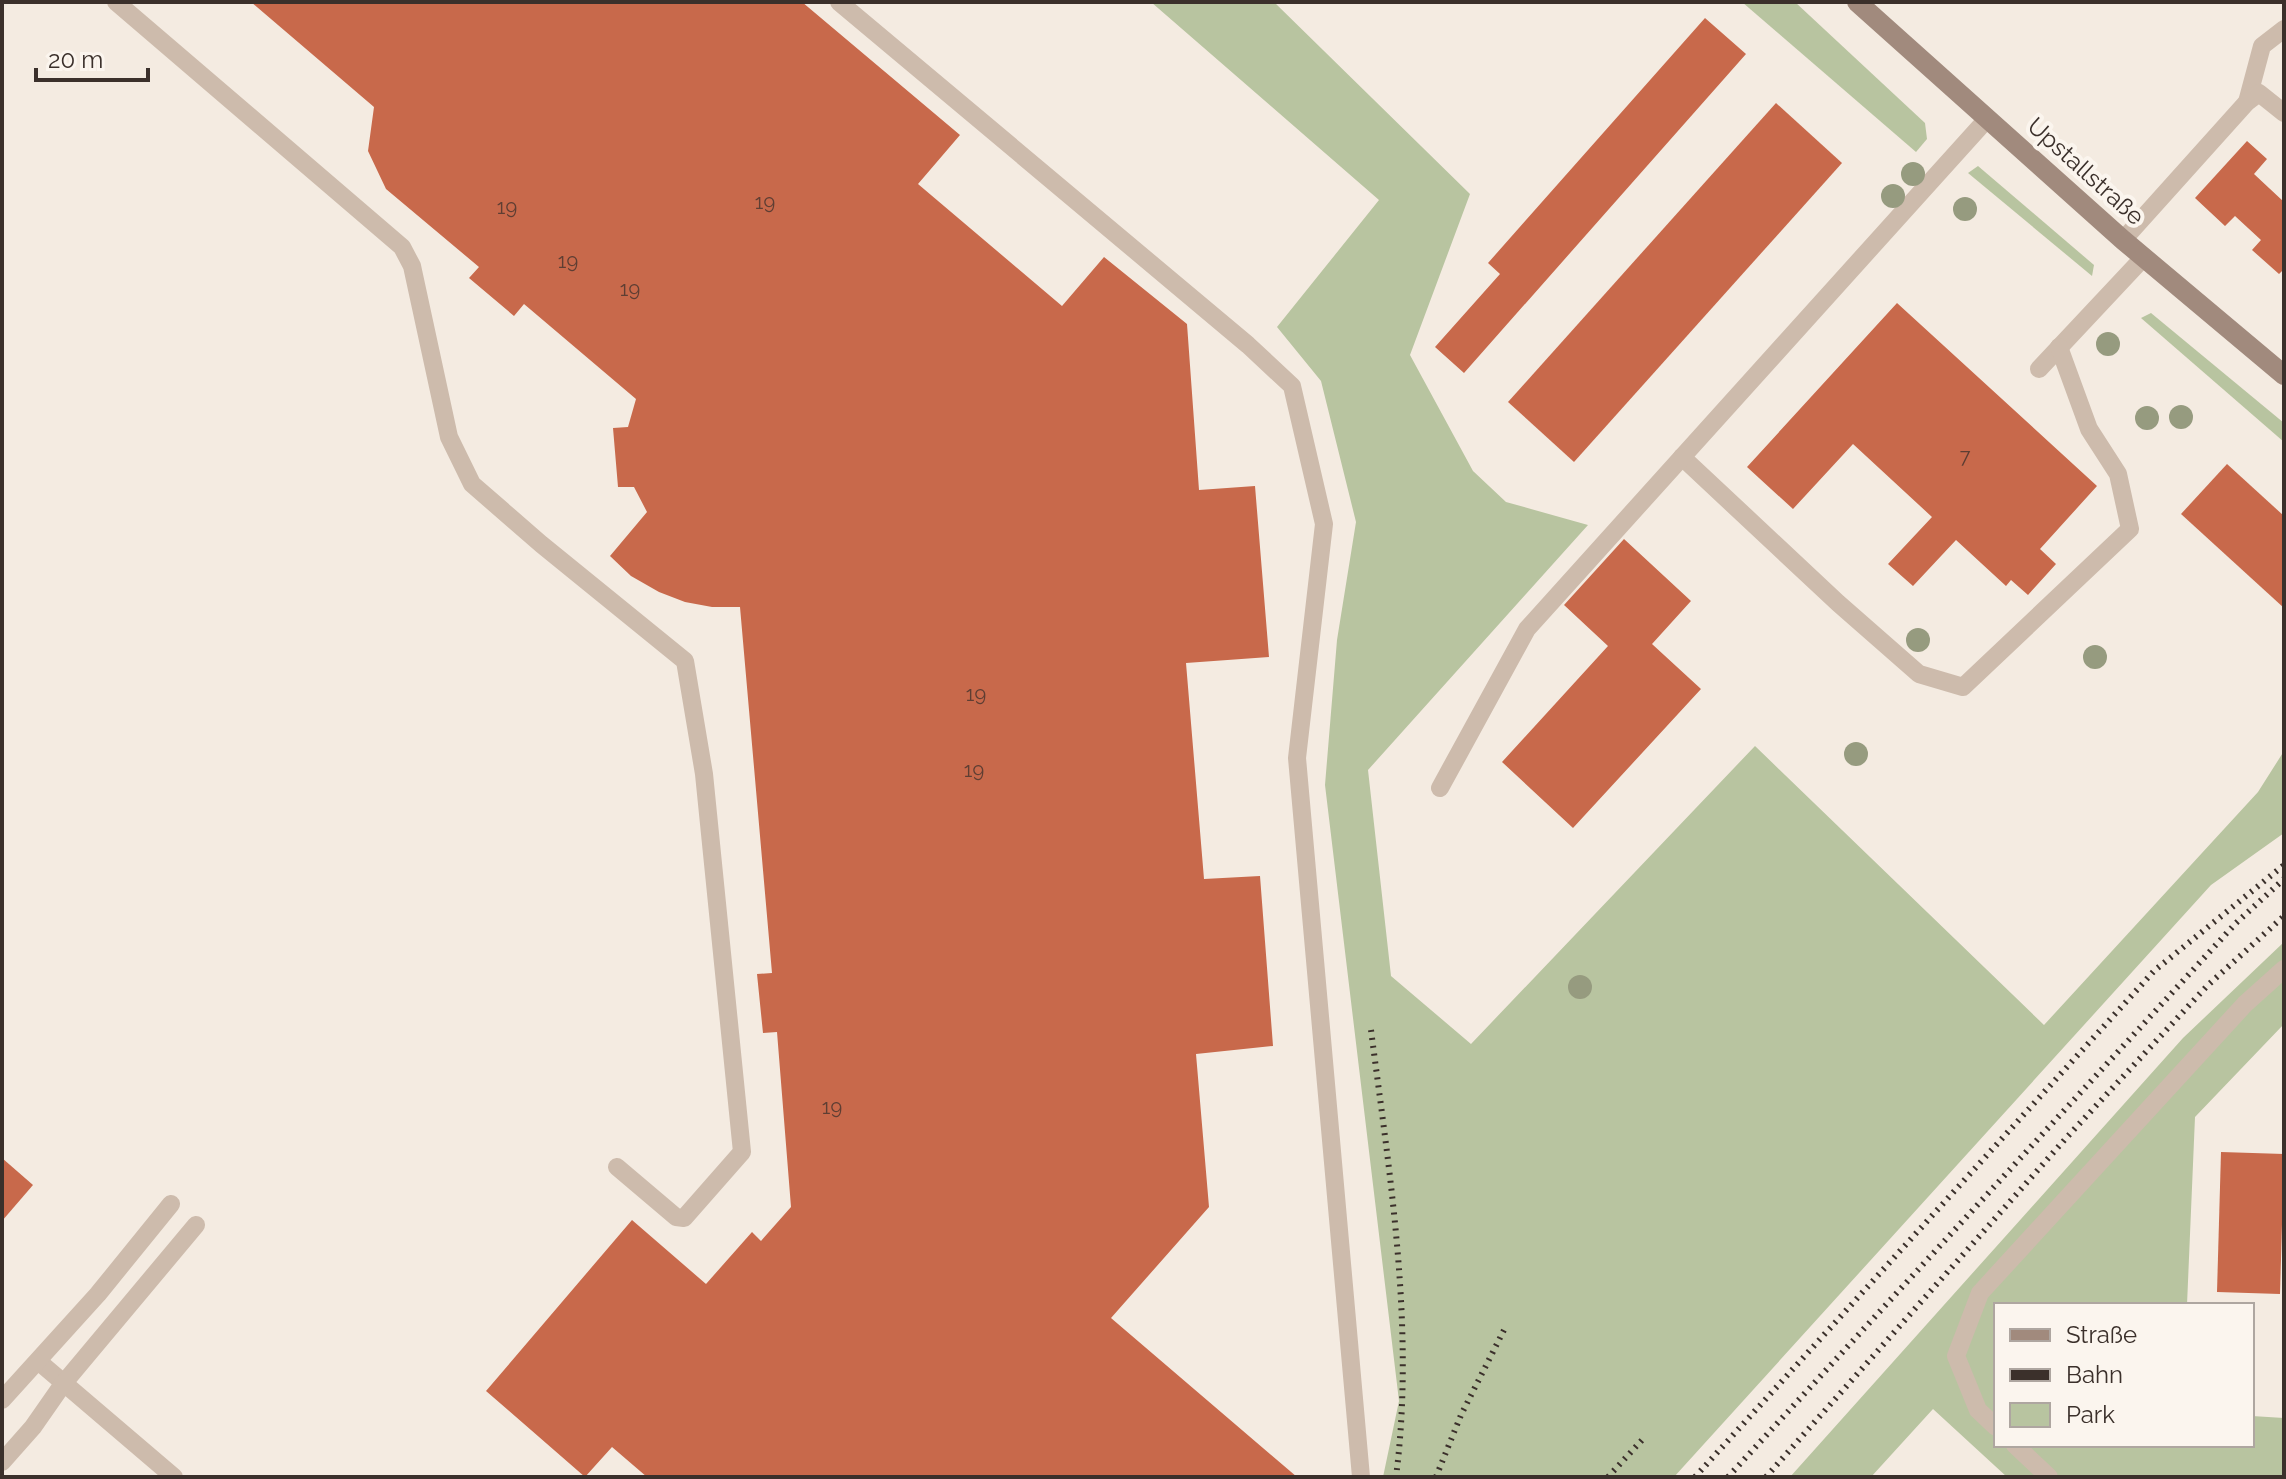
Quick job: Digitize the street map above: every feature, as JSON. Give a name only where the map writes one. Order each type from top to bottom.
[{"type":"street","name":"Upstallstraße","points":[[1857,2],[2123,240],[2284,375]]},
{"type":"lane","points":[[116,2],[402,247],[412,266],[449,437],[472,484],[685,661],[704,774],[742,1152],[684,1218],[676,1217],[617,1167]]},
{"type":"lane","points":[[839,2],[1236,335],[1292,386],[1324,524],[1297,758],[1361,1477]]},
{"type":"lane","points":[[2247,102],[2262,46],[2284,29]]},
{"type":"lane","points":[[2123,240],[2247,102],[2259,93],[2284,113]]},
{"type":"lane","points":[[1440,788],[1527,629],[1987,119]]},
{"type":"lane","points":[[2039,369],[2144,257]]},
{"type":"lane","points":[[1682,457],[1919,674],[1963,687],[2130,529],[2118,474],[2089,429],[2059,347]]},
{"type":"lane","points":[[1994,1425],[1978,1410],[1956,1356],[1980,1293],[2245,1004],[2284,969]]},
{"type":"lane","points":[[2,1400],[98,1294],[171,1204]]},
{"type":"lane","points":[[2,1462],[196,1225]]},
{"type":"lane","points":[[38,1361],[174,1477]]},
{"type":"lane","points":[[2017,1447],[2049,1477]]},
{"type":"green space","points":[[1151,2],[1274,2],[1470,194],[1410,355],[1473,471],[1506,502],[1588,525],[1368,770],[1391,976],[1471,1044],[1755,746],[2044,1025],[2258,792],[2284,751],[2284,833],[2211,885],[1674,1477],[1383,1477],[1399,1401],[1325,785],[1337,640],[1356,522],[1321,381],[1277,327],[1379,200]]},
{"type":"green space","points":[[1742,2],[1795,2],[1925,123],[1927,139],[1916,152]]},
{"type":"green space","points":[[1978,166],[2094,265],[2092,276],[1968,173]]},
{"type":"green space","points":[[2151,313],[2284,423],[2284,442],[2141,318]]},
{"type":"green space","points":[[2284,942],[2284,1024],[2195,1117],[2187,1303],[1994,1303],[1994,1447],[2254,1447],[2254,1416],[2284,1418],[2284,1477],[2007,1477],[1933,1409],[1871,1477],[1790,1477],[2183,1038]]},
{"type":"building","points":[[251,2],[802,2],[960,135],[918,184],[1062,306],[1104,257],[1187,324],[1199,490],[1255,486],[1269,657],[1186,663],[1204,879],[1260,876],[1273,1046],[1196,1054],[1209,1207],[1111,1318],[1297,1477],[647,1477],[612,1447],[585,1477],[486,1391],[632,1220],[706,1284],[752,1232],[761,1241],[791,1207],[777,1032],[763,1033],[757,974],[772,973],[740,607],[712,607],[685,602],[659,592],[631,576],[610,556],[647,512],[634,487],[618,487],[613,428],[628,427],[636,399],[524,304],[514,316],[469,278],[479,267],[386,189],[368,151],[374,107]]},
{"type":"building","points":[[1705,18],[1746,54],[1464,373],[1435,347],[1500,274],[1488,263]]},
{"type":"building","points":[[1776,103],[1842,163],[1574,462],[1508,402]]},
{"type":"building","points":[[2247,141],[2267,159],[2254,174],[2284,202],[2284,269],[2279,274],[2252,250],[2261,240],[2235,216],[2225,226],[2195,198]]},
{"type":"building","points":[[1897,303],[2097,486],[2040,549],[2056,564],[2028,595],[2011,580],[2006,586],[1956,540],[1913,586],[1888,564],[1932,517],[1853,444],[1793,509],[1747,467]]},
{"type":"building","points":[[2227,464],[2284,516],[2284,608],[2181,514]]},
{"type":"building","points":[[1624,539],[1691,601],[1652,644],[1701,689],[1573,828],[1502,762],[1608,646],[1564,605]]},
{"type":"building","points":[[2221,1152],[2284,1154],[2280,1294],[2217,1292]]},
{"type":"building","points":[[2,1158],[33,1185],[2,1221]]},
{"type":"railway","points":[[1695,1477],[2154,971],[2284,865]]},
{"type":"railway","points":[[1728,1477],[2236,923],[2284,879]]},
{"type":"railway","points":[[1766,1477],[2068,1136],[2207,986],[2284,916]]},
{"type":"railway","points":[[1371,1030],[1398,1253],[1403,1365],[1396,1477]]},
{"type":"railway","points":[[1436,1477],[1461,1415],[1505,1328]]},
{"type":"railway","points":[[1608,1477],[1642,1440]]}]
